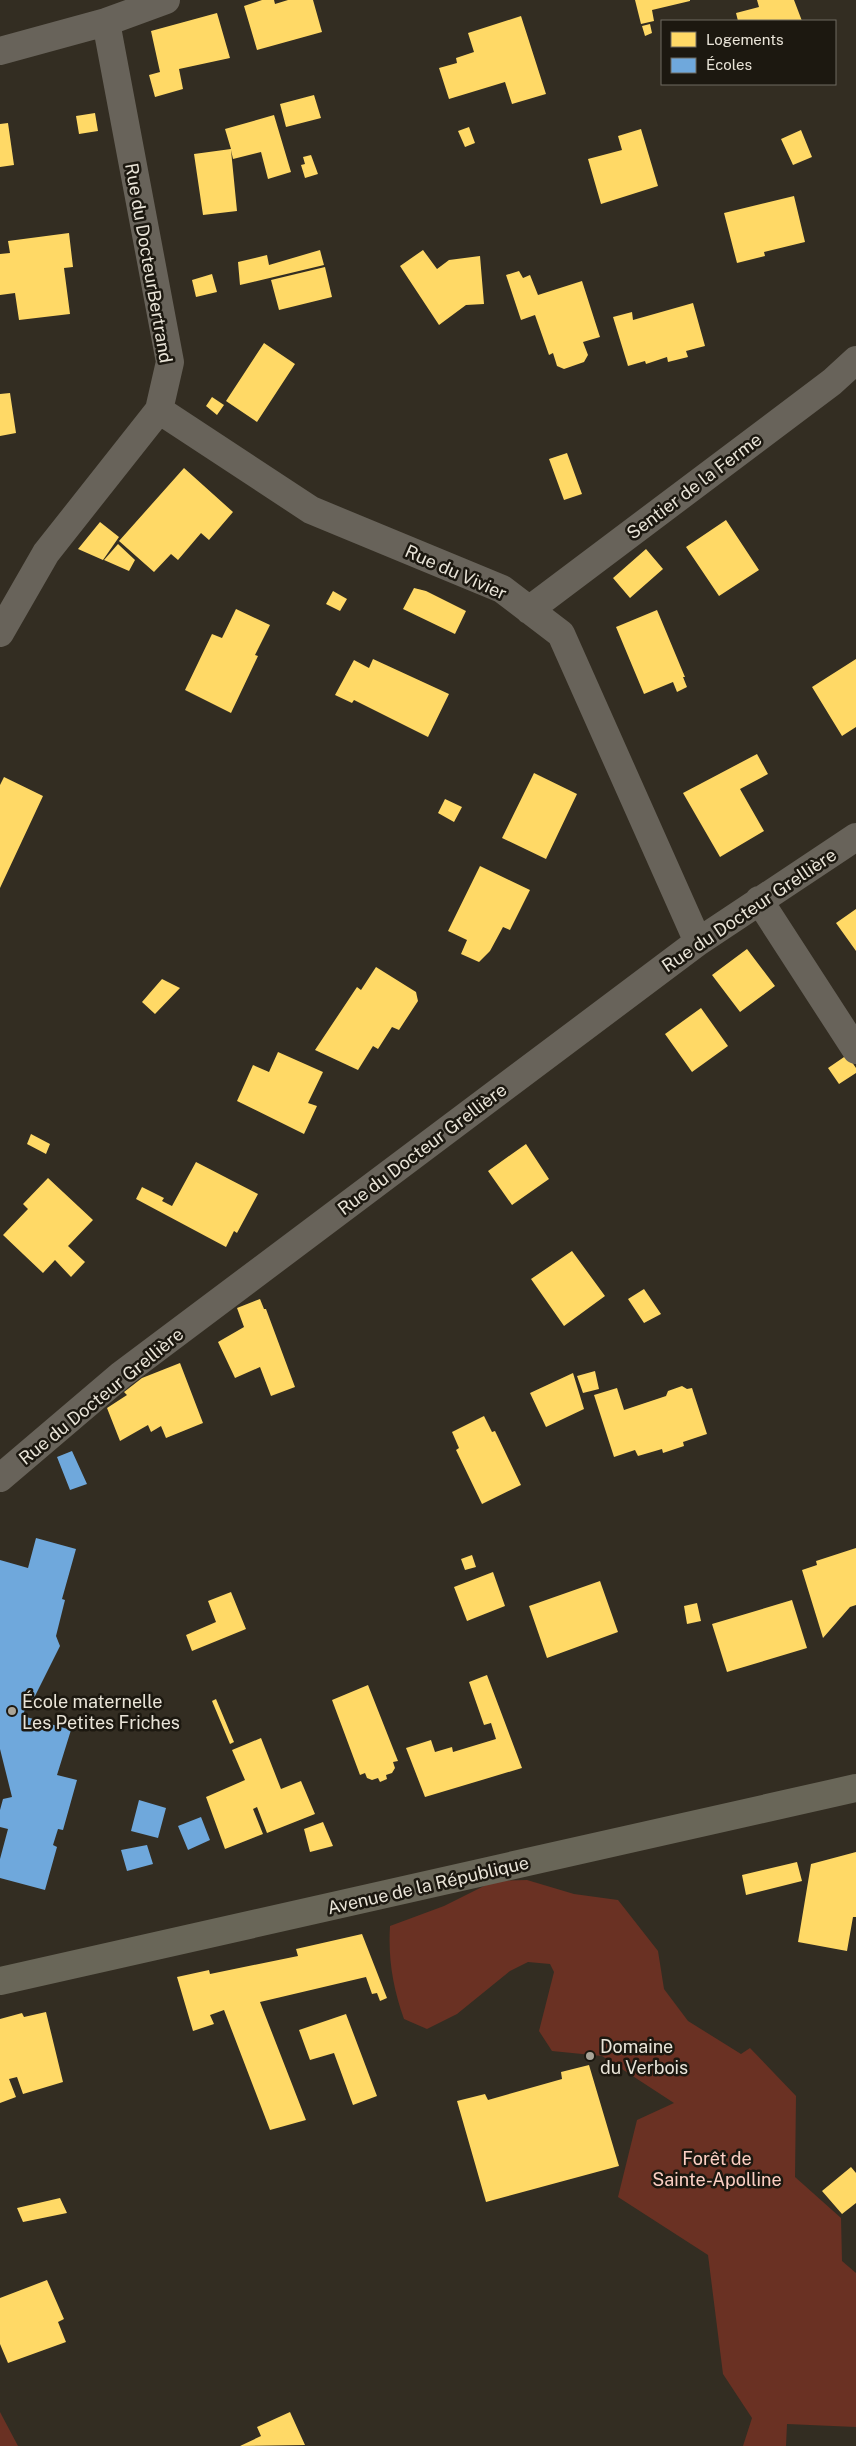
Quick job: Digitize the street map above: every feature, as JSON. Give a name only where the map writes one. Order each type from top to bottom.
[{"type":"main road","name":"Avenue de la République","points":[[0,1981],[856,1788]]},
{"type":"street","points":[[0,51],[106,22],[166,0]]},
{"type":"street","name":"Rue du DocteurBertrand","points":[[0,633],[46,553],[159,410],[170,362],[106,22]]},
{"type":"street","name":"Sentier de la Ferme","points":[[529,610],[832,382],[856,360]]},
{"type":"street","name":"Rue du Vivier","points":[[159,410],[311,510],[502,589],[561,634],[698,942]]},
{"type":"street","name":"Rue du Docteur Grellière","points":[[0,1478],[121,1375],[698,942],[856,837]]},
{"type":"street","points":[[759,900],[856,1050]]},
{"type":"green space","name":"Forêt de Sainte-Apolline","points":[[527,1880],[574,1894],[618,1900],[658,1951],[664,1989],[688,2021],[741,2054],[750,2048],[796,2096],[795,2177],[841,2218],[842,2261],[856,2273],[856,2427],[787,2424],[786,2446],[743,2446],[752,2418],[723,2374],[708,2255],[618,2197],[637,2120],[674,2103],[602,2056],[552,2051],[539,2031],[554,1972],[550,1964],[528,1962],[510,1971],[457,2014],[427,2029],[404,2019],[392,1973],[390,1926],[444,1906],[494,1881]]},
{"type":"green space","points":[[0,2412],[18,2446],[0,2446]]},
{"type":"building: Logements","points":[[262,0],[274,0],[275,4],[288,0],[313,0],[322,32],[257,50],[244,6]]},
{"type":"building: Logements","points":[[635,0],[690,1],[652,10],[654,21],[641,24]]},
{"type":"building: Logements","points":[[757,0],[794,0],[802,20],[738,20],[736,13],[759,7]]},
{"type":"building: Logements","points":[[217,13],[230,58],[179,69],[183,89],[155,97],[149,75],[160,72],[151,31]]},
{"type":"building: Logements","points":[[521,16],[546,94],[512,104],[505,82],[449,99],[439,68],[457,63],[456,58],[474,52],[468,33]]},
{"type":"building: Logements","points":[[650,24],[652,33],[645,36],[642,26]]},
{"type":"building: Logements","points":[[314,95],[321,118],[286,127],[280,104]]},
{"type":"building: Logements","points":[[95,113],[98,131],[79,134],[76,116]]},
{"type":"building: Logements","points":[[274,115],[291,172],[268,179],[261,152],[233,159],[231,150],[237,211],[203,215],[194,154],[231,149],[225,129]]},
{"type":"building: Logements","points":[[8,123],[14,165],[0,167],[0,124]]},
{"type":"building: Logements","points":[[469,127],[475,143],[465,147],[458,131]]},
{"type":"building: Logements","points":[[641,129],[658,186],[601,204],[588,159],[622,150],[618,136]]},
{"type":"building: Logements","points":[[801,130],[812,157],[793,165],[781,139]]},
{"type":"building: Logements","points":[[311,155],[318,174],[305,178],[301,165],[305,164],[303,157]]},
{"type":"building: Logements","points":[[794,196],[805,242],[764,252],[765,256],[737,263],[724,213]]},
{"type":"building: Logements","points":[[69,233],[73,267],[64,268],[70,314],[19,320],[15,293],[0,295],[0,254],[10,253],[8,241]]},
{"type":"building: Logements","points":[[320,250],[324,265],[240,285],[238,262],[267,255],[269,265]]},
{"type":"building: Logements","points":[[423,250],[437,269],[449,260],[480,256],[484,304],[466,305],[439,325],[400,266]]},
{"type":"building: Logements","points":[[325,267],[332,297],[279,310],[271,280]]},
{"type":"building: Logements","points":[[519,271],[523,278],[530,275],[538,295],[582,281],[600,337],[583,342],[588,355],[584,362],[564,369],[557,366],[553,353],[549,355],[535,315],[521,320],[506,275]]},
{"type":"building: Logements","points":[[212,274],[217,292],[196,297],[192,280]]},
{"type":"building: Logements","points":[[693,303],[705,346],[686,351],[688,357],[668,362],[667,357],[646,364],[645,361],[628,366],[613,317],[632,312],[633,320]]},
{"type":"building: Logements","points":[[264,343],[295,364],[257,422],[226,401]]},
{"type":"building: Logements","points":[[10,393],[16,433],[0,436],[0,394]]},
{"type":"building: Logements","points":[[212,397],[224,405],[217,415],[206,406]]},
{"type":"building: Logements","points":[[567,453],[582,494],[564,500],[549,459]]},
{"type":"building: Logements","points":[[184,468],[233,512],[209,540],[201,533],[178,560],[171,554],[154,572],[119,541]]},
{"type":"building: Logements","points":[[726,520],[759,570],[719,596],[686,547]]},
{"type":"building: Logements","points":[[100,522],[119,537],[103,560],[78,549]]},
{"type":"building: Logements","points":[[118,544],[135,560],[129,571],[104,560]]},
{"type":"building: Logements","points":[[646,549],[663,569],[630,598],[613,578]]},
{"type":"building: Logements","points":[[414,588],[426,591],[466,611],[455,634],[403,609]]},
{"type":"building: Logements","points":[[333,591],[347,599],[340,611],[326,604]]},
{"type":"building: Logements","points":[[236,609],[270,625],[255,655],[258,656],[231,713],[185,690],[212,634],[222,638]]},
{"type":"building: Logements","points":[[657,610],[685,677],[683,677],[687,687],[677,692],[673,682],[644,694],[616,627]]},
{"type":"building: Logements","points":[[373,659],[449,694],[428,737],[354,700],[352,703],[335,695],[354,660],[369,668]]},
{"type":"building: Logements","points":[[856,659],[856,727],[842,736],[812,687]]},
{"type":"building: Logements","points":[[757,754],[768,774],[740,789],[764,831],[720,857],[683,793]]},
{"type":"building: Logements","points":[[534,773],[577,794],[546,859],[502,838]]},
{"type":"building: Logements","points":[[4,777],[43,796],[0,888],[0,785]]},
{"type":"building: Logements","points":[[445,799],[462,807],[454,822],[438,813]]},
{"type":"building: Logements","points":[[480,866],[530,890],[510,930],[503,927],[490,951],[479,962],[461,954],[467,940],[448,931]]},
{"type":"building: Logements","points":[[856,909],[856,951],[836,923]]},
{"type":"building: Logements","points":[[747,949],[775,986],[740,1012],[712,975]]},
{"type":"building: Logements","points":[[376,967],[416,992],[418,1001],[399,1030],[392,1027],[378,1049],[373,1046],[358,1070],[315,1050],[357,987],[361,990]]},
{"type":"building: Logements","points":[[162,979],[180,988],[155,1014],[142,1002]]},
{"type":"building: Logements","points":[[701,1008],[728,1046],[692,1072],[665,1034]]},
{"type":"building: Logements","points":[[278,1052],[323,1072],[308,1103],[317,1106],[304,1134],[237,1101],[253,1065],[269,1072]]},
{"type":"building: Logements","points":[[847,1055],[856,1068],[856,1073],[839,1084],[828,1068]]},
{"type":"building: Logements","points":[[31,1134],[50,1144],[46,1154],[27,1144]]},
{"type":"building: Logements","points":[[526,1144],[549,1179],[512,1205],[488,1171]]},
{"type":"building: Logements","points":[[196,1162],[258,1194],[237,1233],[234,1231],[226,1247],[136,1199],[142,1187],[164,1198],[162,1201],[172,1206]]},
{"type":"building: Logements","points":[[48,1178],[93,1220],[68,1246],[85,1262],[71,1277],[55,1260],[43,1273],[3,1235],[28,1209],[23,1204]]},
{"type":"building: Logements","points":[[572,1251],[605,1296],[564,1326],[531,1279]]},
{"type":"building: Logements","points":[[644,1289],[661,1314],[644,1323],[628,1299]]},
{"type":"building: Logements","points":[[260,1299],[264,1309],[266,1309],[295,1387],[271,1396],[260,1367],[235,1378],[218,1342],[244,1327],[237,1308]]},
{"type":"building: Logements","points":[[180,1363],[203,1423],[166,1438],[161,1426],[151,1432],[148,1425],[120,1441],[107,1408],[127,1395],[124,1392],[142,1378]]},
{"type":"building: Logements","points":[[595,1371],[599,1389],[583,1393],[577,1376]]},
{"type":"building: Logements","points":[[573,1373],[584,1409],[546,1427],[530,1393]]},
{"type":"building: Logements","points":[[682,1386],[687,1389],[692,1388],[707,1434],[683,1442],[684,1446],[663,1453],[662,1449],[638,1456],[635,1450],[614,1457],[594,1395],[617,1388],[624,1410],[666,1396],[668,1391]]},
{"type":"building: Logements","points":[[484,1416],[492,1432],[495,1431],[521,1485],[482,1504],[456,1450],[459,1448],[452,1432]]},
{"type":"building: Logements","points":[[856,1548],[856,1605],[850,1607],[823,1638],[802,1570],[817,1565],[816,1561]]},
{"type":"building: Logements","points":[[472,1555],[476,1567],[465,1570],[461,1559]]},
{"type":"building: Logements","points":[[493,1572],[505,1606],[467,1621],[454,1587]]},
{"type":"building: Logements","points":[[600,1581],[618,1632],[547,1658],[529,1606]]},
{"type":"building: Logements","points":[[231,1592],[246,1629],[192,1651],[186,1635],[216,1622],[208,1601]]},
{"type":"building: Logements","points":[[792,1600],[807,1648],[727,1672],[712,1624]]},
{"type":"building: Logements","points":[[697,1603],[701,1621],[687,1624],[684,1606]]},
{"type":"building: Logements","points":[[487,1675],[522,1768],[425,1797],[406,1748],[431,1740],[435,1752],[452,1747],[453,1752],[496,1739],[491,1723],[484,1725],[469,1682]]},
{"type":"building: Logements","points":[[368,1685],[398,1761],[393,1762],[395,1768],[392,1773],[386,1775],[387,1779],[380,1782],[378,1778],[372,1780],[367,1778],[365,1773],[360,1775],[332,1700]]},
{"type":"building: Logements","points":[[216,1699],[234,1742],[230,1744],[212,1701]]},
{"type":"building: Logements","points":[[261,1738],[281,1789],[301,1781],[315,1814],[267,1833],[257,1807],[253,1809],[263,1834],[225,1849],[206,1797],[245,1780],[232,1750]]},
{"type":"building: Logements","points":[[323,1822],[333,1846],[310,1852],[304,1829]]},
{"type":"building: Logements","points":[[856,1852],[856,1917],[853,1917],[847,1951],[798,1942],[811,1864]]},
{"type":"building: Logements","points":[[797,1862],[802,1881],[746,1895],[742,1875]]},
{"type":"building: Logements","points":[[362,1934],[387,1998],[380,2001],[377,1993],[372,1994],[366,1977],[260,2002],[306,2120],[270,2130],[224,2010],[210,2015],[214,2024],[193,2031],[177,1977],[209,1970],[210,1974],[298,1956],[296,1949]]},
{"type":"building: Logements","points":[[46,2012],[63,2082],[23,2094],[17,2077],[9,2079],[16,2097],[0,2103],[0,2019],[22,2013],[24,2017]]},
{"type":"building: Logements","points":[[346,2014],[377,2096],[353,2105],[334,2053],[310,2060],[299,2030]]},
{"type":"building: Logements","points":[[589,2065],[619,2166],[486,2202],[457,2101],[485,2094],[488,2100],[562,2079],[561,2072]]},
{"type":"building: Logements","points":[[851,2167],[856,2173],[856,2203],[842,2214],[822,2191]]},
{"type":"building: Logements","points":[[60,2198],[67,2213],[23,2222],[17,2208]]},
{"type":"building: Logements","points":[[47,2280],[64,2319],[58,2322],[66,2342],[8,2363],[0,2344],[0,2298]]},
{"type":"building: Logements","points":[[290,2412],[305,2445],[240,2446],[261,2436],[257,2427]]},
{"type":"building: Écoles","points":[[72,1451],[87,1484],[70,1490],[57,1457]]},
{"type":"building: Écoles","name":"École maternelle Les Petites Friches","points":[[36,1538],[76,1549],[62,1599],[65,1600],[56,1636],[60,1646],[30,1706],[26,1705],[23,1716],[71,1730],[57,1775],[77,1780],[63,1830],[58,1829],[53,1845],[57,1847],[45,1890],[0,1878],[0,1859],[8,1829],[0,1827],[0,1810],[3,1799],[12,1797],[0,1749],[0,1560],[28,1568]]},
{"type":"building: Écoles","points":[[139,1800],[166,1808],[158,1838],[131,1831]]},
{"type":"building: Écoles","points":[[201,1817],[210,1840],[188,1850],[178,1826]]},
{"type":"building: Écoles","points":[[147,1845],[153,1864],[127,1871],[121,1850]]},
{"type":"place","name":"École maternelle Les Petites Friches","points":[[12,1711]]},
{"type":"place","name":"Domaine du Verbois","points":[[590,2056]]}]
